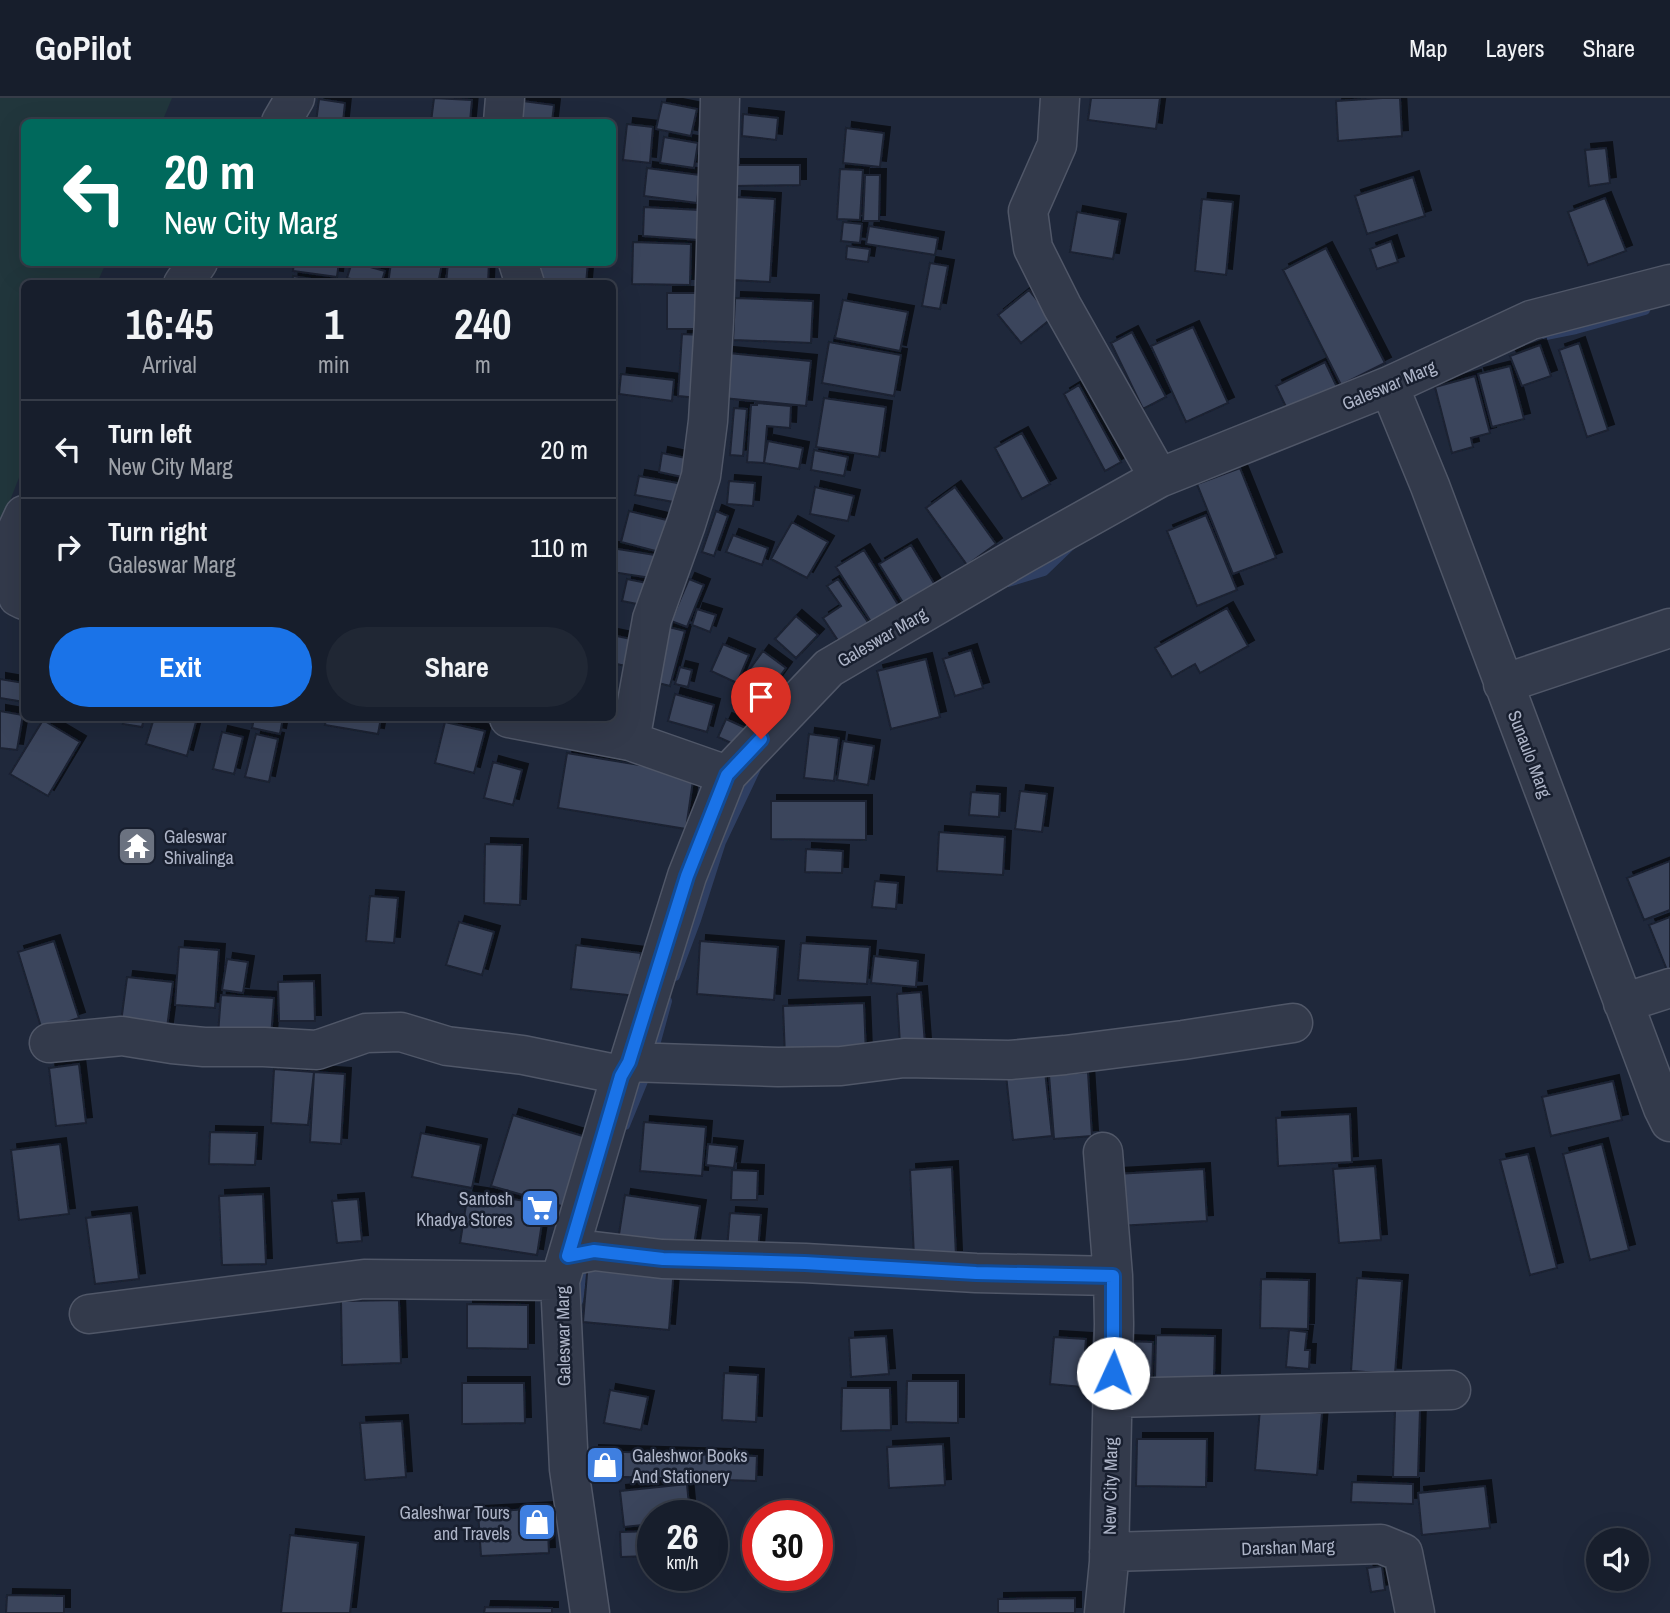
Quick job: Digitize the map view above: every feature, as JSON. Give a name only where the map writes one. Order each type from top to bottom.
[{"type":"street","points":[[283,119],[295,98]]},
{"type":"street","points":[[503,119],[505,98]]},
{"type":"street","points":[[630,741],[652,619],[701,476],[708,421],[714,321],[720,98]]},
{"type":"street","points":[[1060,98],[1057,145],[1028,211],[1034,248],[1062,306],[1159,478]]},
{"type":"street","name":"Galeswar Marg","points":[[590,1613],[569,1469],[564,1269],[687,876],[727,775],[829,667],[1159,478],[1389,386],[1531,320],[1670,284]]},
{"type":"street","name":"Sunaulo Marg","points":[[1389,386],[1430,486],[1670,1122]]},
{"type":"street","points":[[21,521],[4,558],[18,597],[21,598]]},
{"type":"street","points":[[1503,684],[1670,628]]},
{"type":"street","points":[[525,721],[630,741],[727,775]]},
{"type":"street","points":[[1623,1003],[1670,988]]},
{"type":"street","points":[[49,1043],[122,1036],[204,1047],[317,1050],[366,1033],[401,1032],[447,1046],[625,1069],[841,1066],[904,1058],[1010,1060],[1065,1055],[1293,1023]]},
{"type":"street","name":"New City Marg","points":[[1103,1152],[1113,1276],[1109,1552],[1104,1613]]},
{"type":"street","points":[[89,1314],[364,1279],[564,1269],[594,1251],[663,1259],[805,1263],[976,1273],[1113,1276]]},
{"type":"street","points":[[1112,1398],[1451,1390]]},
{"type":"street","name":"Darshan Marg","points":[[1109,1552],[1381,1544],[1403,1553],[1415,1613]]},
{"type":"green space","points":[[0,98],[172,98],[163,119],[21,119],[21,266],[105,266],[98,280],[21,280],[21,473],[0,526]]},
{"type":"building","points":[[434,98],[472,100],[470,119],[431,119]]},
{"type":"building","points":[[1091,98],[1160,98],[1156,129],[1088,120]]},
{"type":"building","points":[[1400,98],[1402,136],[1338,141],[1336,101]]},
{"type":"building","points":[[319,99],[345,103],[343,119],[316,119]]},
{"type":"building","points":[[515,100],[554,105],[552,119],[512,119]]},
{"type":"building","points":[[662,102],[697,109],[691,136],[656,129]]},
{"type":"building","points":[[743,114],[778,118],[776,140],[742,136]]},
{"type":"building","points":[[627,124],[653,127],[650,163],[623,160]]},
{"type":"building","points":[[846,128],[884,133],[880,167],[843,163]]},
{"type":"building","points":[[664,137],[698,143],[694,168],[660,163]]},
{"type":"building","points":[[1606,148],[1610,183],[1589,186],[1585,150]]},
{"type":"building","points":[[735,165],[800,165],[800,185],[735,186]]},
{"type":"building","points":[[647,168],[700,175],[697,203],[644,196]]},
{"type":"building","points":[[840,169],[863,170],[860,220],[837,219]]},
{"type":"building","points":[[865,175],[880,175],[879,221],[863,221]]},
{"type":"building","points":[[1413,177],[1425,216],[1367,234],[1355,196]]},
{"type":"building","points":[[736,197],[775,199],[770,282],[731,280]]},
{"type":"building","points":[[1605,198],[1626,251],[1588,265],[1568,212]]},
{"type":"building","points":[[1202,199],[1233,202],[1226,275],[1195,271]]},
{"type":"building","points":[[644,207],[700,210],[698,240],[643,236]]},
{"type":"building","points":[[1077,212],[1120,220],[1113,259],[1070,252]]},
{"type":"building","points":[[843,222],[862,224],[860,243],[841,241]]},
{"type":"building","points":[[869,226],[938,238],[935,255],[866,244]]},
{"type":"building","points":[[1391,241],[1398,262],[1377,269],[1370,249]]},
{"type":"building","points":[[633,242],[691,244],[690,285],[632,284]]},
{"type":"building","points":[[847,246],[870,249],[868,262],[846,259]]},
{"type":"building","points":[[1326,248],[1385,363],[1341,385],[1283,270]]},
{"type":"building","points":[[930,263],[948,266],[940,309],[922,306]]},
{"type":"building","points":[[294,266],[338,266],[337,277],[293,271]]},
{"type":"building","points":[[351,266],[367,266],[385,271],[382,280],[347,278]]},
{"type":"building","points":[[390,266],[442,266],[439,280],[389,280]]},
{"type":"building","points":[[448,266],[489,266],[488,280],[446,280]]},
{"type":"building","points":[[540,266],[588,266],[586,280],[538,280]]},
{"type":"building","points":[[293,276],[318,280],[292,280]]},
{"type":"building","points":[[1029,290],[1052,318],[1021,343],[998,315]]},
{"type":"building","points":[[667,293],[696,293],[697,329],[667,329]]},
{"type":"building","points":[[735,298],[813,301],[811,343],[733,340]]},
{"type":"building","points":[[843,300],[908,312],[900,351],[835,338]]},
{"type":"building","points":[[1193,327],[1228,403],[1186,422],[1151,346]]},
{"type":"building","points":[[1132,332],[1166,397],[1143,409],[1111,343]]},
{"type":"building","points":[[682,334],[702,335],[698,398],[678,396]]},
{"type":"building","points":[[829,342],[901,355],[894,396],[822,383]]},
{"type":"building","points":[[1579,343],[1608,430],[1587,437],[1559,350]]},
{"type":"building","points":[[1540,345],[1551,376],[1522,386],[1510,356]]},
{"type":"building","points":[[728,353],[811,361],[806,406],[723,398]]},
{"type":"building","points":[[1325,362],[1337,387],[1288,411],[1276,386]]},
{"type":"building","points":[[1510,366],[1524,419],[1492,427],[1478,374]]},
{"type":"building","points":[[621,374],[674,380],[672,401],[619,394]]},
{"type":"building","points":[[1475,376],[1490,433],[1471,438],[1473,447],[1452,453],[1435,387]]},
{"type":"building","points":[[1079,385],[1121,462],[1105,471],[1064,394]]},
{"type":"building","points":[[824,398],[886,407],[879,457],[816,447]]},
{"type":"building","points":[[757,403],[791,406],[790,428],[767,426],[764,463],[747,462],[751,405]]},
{"type":"building","points":[[734,408],[747,409],[743,456],[730,455]]},
{"type":"building","points":[[1022,433],[1050,484],[1022,499],[995,448]]},
{"type":"building","points":[[768,441],[803,448],[799,469],[764,463]]},
{"type":"building","points":[[814,450],[848,457],[844,476],[811,470]]},
{"type":"building","points":[[662,453],[686,458],[682,477],[659,472]]},
{"type":"building","points":[[1240,468],[1276,558],[1233,574],[1197,484]]},
{"type":"building","points":[[639,476],[683,484],[679,503],[635,495]]},
{"type":"building","points":[[729,481],[755,483],[753,506],[727,504]]},
{"type":"building","points":[[815,487],[854,496],[848,521],[810,514]]},
{"type":"building","points":[[955,487],[996,544],[967,565],[926,508]]},
{"type":"building","points":[[629,511],[671,521],[663,553],[621,542]]},
{"type":"building","points":[[716,511],[728,516],[714,556],[702,552]]},
{"type":"building","points":[[1206,515],[1237,590],[1197,606],[1167,531]]},
{"type":"building","points":[[792,522],[828,542],[807,578],[771,559]]},
{"type":"building","points":[[733,535],[768,548],[762,565],[726,552]]},
{"type":"building","points":[[911,545],[941,595],[910,614],[879,564]]},
{"type":"building","points":[[616,549],[655,555],[651,578],[616,573]]},
{"type":"building","points":[[864,550],[902,611],[875,628],[836,567]]},
{"type":"building","points":[[627,579],[647,583],[642,605],[622,601]]},
{"type":"building","points":[[689,579],[704,585],[687,627],[671,621]]},
{"type":"building","points":[[838,579],[872,628],[843,648],[823,618],[841,606],[827,586]]},
{"type":"building","points":[[1227,608],[1248,646],[1200,673],[1195,664],[1172,677],[1155,648]]},
{"type":"building","points":[[697,609],[716,615],[710,632],[692,625]]},
{"type":"building","points":[[796,616],[818,635],[796,658],[775,639]]},
{"type":"building","points":[[669,627],[685,631],[670,686],[654,682]]},
{"type":"building","points":[[616,636],[636,640],[630,667],[616,664]]},
{"type":"building","points":[[723,644],[749,655],[737,683],[711,671]]},
{"type":"building","points":[[971,650],[983,688],[955,696],[943,659]]},
{"type":"building","points":[[763,651],[786,668],[770,690],[747,673]]},
{"type":"building","points":[[926,659],[940,717],[891,729],[877,671]]},
{"type":"building","points":[[680,667],[692,670],[688,687],[675,684]]},
{"type":"building","points":[[0,679],[21,682],[21,702],[0,698]]},
{"type":"building","points":[[752,680],[782,703],[762,728],[733,705]]},
{"type":"building","points":[[675,694],[714,705],[707,732],[668,721]]},
{"type":"building","points":[[0,711],[21,715],[17,750],[0,748]]},
{"type":"building","points":[[726,719],[748,729],[740,747],[718,737]]},
{"type":"building","points":[[42,721],[80,742],[48,796],[10,774]]},
{"type":"building","points":[[124,721],[143,721],[142,727],[123,724]]},
{"type":"building","points":[[153,721],[196,721],[187,756],[146,744]]},
{"type":"building","points":[[253,721],[282,721],[280,734],[252,728]]},
{"type":"building","points":[[326,721],[380,721],[378,734],[325,725]]},
{"type":"building","points":[[445,722],[485,731],[474,773],[435,763]]},
{"type":"building","points":[[222,732],[243,737],[234,774],[213,769]]},
{"type":"building","points":[[256,734],[278,739],[269,782],[245,777]]},
{"type":"building","points":[[809,734],[839,738],[834,781],[804,778]]},
{"type":"building","points":[[843,741],[874,746],[868,785],[837,780]]},
{"type":"building","points":[[567,753],[694,774],[686,829],[558,808]]},
{"type":"building","points":[[493,762],[522,770],[513,805],[484,798]]},
{"type":"building","points":[[1020,791],[1047,794],[1042,832],[1015,829]]},
{"type":"building","points":[[971,792],[1000,794],[999,817],[969,815]]},
{"type":"building","points":[[771,801],[866,801],[866,840],[771,839]]},
{"type":"building","points":[[939,832],[1005,837],[1003,875],[937,871]]},
{"type":"building","points":[[485,844],[522,845],[520,905],[484,903]]},
{"type":"building","points":[[806,849],[843,851],[842,873],[805,872]]},
{"type":"building","points":[[1670,861],[1670,910],[1644,920],[1627,878]]},
{"type":"building","points":[[875,881],[898,883],[896,909],[872,907]]},
{"type":"building","points":[[370,896],[398,898],[394,943],[366,941]]},
{"type":"building","points":[[1670,917],[1670,969],[1667,970],[1649,925]]},
{"type":"building","points":[[459,922],[494,932],[482,975],[446,965]]},
{"type":"building","points":[[54,941],[79,1018],[42,1030],[18,952]]},
{"type":"building","points":[[700,941],[778,947],[774,1000],[697,994]]},
{"type":"building","points":[[801,943],[870,947],[867,984],[798,980]]},
{"type":"building","points":[[576,945],[641,953],[637,996],[571,989]]},
{"type":"building","points":[[179,947],[219,950],[215,1008],[175,1005]]},
{"type":"building","points":[[874,956],[918,961],[916,987],[871,983]]},
{"type":"building","points":[[227,959],[248,962],[243,993],[222,990]]},
{"type":"building","points":[[127,977],[173,982],[167,1028],[121,1022]]},
{"type":"building","points":[[314,981],[315,1021],[279,1021],[278,982]]},
{"type":"building","points":[[921,992],[925,1044],[900,1045],[897,994]]},
{"type":"building","points":[[221,995],[274,998],[271,1038],[218,1034]]},
{"type":"building","points":[[864,1003],[866,1055],[785,1057],[783,1006]]},
{"type":"building","points":[[79,1064],[86,1123],[56,1126],[49,1068]]},
{"type":"building","points":[[274,1069],[314,1072],[308,1125],[271,1123]]},
{"type":"building","points":[[1045,1071],[1052,1136],[1013,1140],[1006,1075]]},
{"type":"building","points":[[314,1072],[345,1074],[341,1144],[310,1142]]},
{"type":"building","points":[[1088,1072],[1092,1136],[1054,1139],[1049,1075]]},
{"type":"building","points":[[1613,1081],[1622,1120],[1551,1136],[1542,1097]]},
{"type":"building","points":[[1350,1114],[1352,1162],[1278,1166],[1276,1118]]},
{"type":"building","points":[[513,1115],[586,1137],[565,1207],[491,1186]]},
{"type":"building","points":[[644,1122],[706,1127],[702,1176],[640,1171]]},
{"type":"building","points":[[210,1132],[257,1133],[255,1165],[209,1164]]},
{"type":"building","points":[[421,1133],[481,1145],[472,1188],[412,1177]]},
{"type":"building","points":[[60,1144],[69,1214],[19,1220],[11,1150]]},
{"type":"building","points":[[708,1144],[737,1147],[734,1168],[706,1165]]},
{"type":"building","points":[[1602,1144],[1629,1250],[1590,1260],[1563,1154]]},
{"type":"building","points":[[1528,1154],[1557,1268],[1530,1275],[1500,1160]]},
{"type":"building","points":[[1375,1166],[1381,1240],[1339,1243],[1333,1169]]},
{"type":"building","points":[[952,1167],[956,1256],[914,1258],[910,1170]]},
{"type":"building","points":[[1204,1169],[1207,1221],[1118,1226],[1115,1174]]},
{"type":"building","points":[[732,1170],[758,1171],[757,1200],[731,1200]]},
{"type":"building","points":[[468,1192],[545,1204],[537,1255],[460,1243]]},
{"type":"building","points":[[263,1194],[266,1264],[222,1265],[219,1196]]},
{"type":"building","points":[[625,1195],[700,1206],[693,1252],[618,1241]]},
{"type":"building","points":[[358,1199],[362,1241],[337,1243],[332,1201]]},
{"type":"building","points":[[131,1213],[139,1279],[95,1284],[86,1218]]},
{"type":"building","points":[[730,1213],[761,1215],[758,1251],[727,1249]]},
{"type":"building","points":[[588,1261],[674,1269],[669,1330],[583,1322]]},
{"type":"building","points":[[1357,1278],[1402,1281],[1395,1374],[1351,1371]]},
{"type":"building","points":[[1261,1279],[1309,1280],[1308,1329],[1260,1328]]},
{"type":"building","points":[[399,1300],[401,1363],[342,1365],[341,1301]]},
{"type":"building","points":[[467,1304],[528,1305],[528,1349],[467,1348]]},
{"type":"building","points":[[1289,1330],[1307,1332],[1305,1350],[1310,1350],[1309,1369],[1286,1367]]},
{"type":"building","points":[[1156,1335],[1215,1336],[1214,1379],[1155,1378]]},
{"type":"building","points":[[886,1336],[889,1374],[851,1377],[849,1338]]},
{"type":"building","points":[[1054,1337],[1086,1339],[1082,1387],[1050,1384]]},
{"type":"building","points":[[1124,1341],[1153,1342],[1152,1383],[1123,1382]]},
{"type":"building","points":[[724,1373],[758,1375],[756,1422],[722,1420]]},
{"type":"building","points":[[907,1381],[958,1381],[958,1423],[906,1422]]},
{"type":"building","points":[[462,1383],[524,1383],[525,1423],[462,1424]]},
{"type":"building","points":[[842,1388],[890,1388],[891,1430],[841,1431]]},
{"type":"building","points":[[610,1390],[648,1397],[641,1430],[604,1423]]},
{"type":"building","points":[[1260,1408],[1322,1413],[1317,1475],[1255,1470]]},
{"type":"building","points":[[1395,1410],[1420,1410],[1418,1477],[1393,1477]]},
{"type":"building","points":[[402,1421],[406,1477],[365,1480],[360,1423]]},
{"type":"building","points":[[1137,1439],[1207,1439],[1206,1487],[1136,1486]]},
{"type":"building","points":[[943,1444],[945,1485],[889,1488],[887,1447]]},
{"type":"building","points":[[593,1451],[757,1456],[756,1481],[592,1476]]},
{"type":"building","points":[[1352,1482],[1413,1484],[1413,1504],[1351,1502]]},
{"type":"building","points":[[687,1484],[688,1500],[637,1500],[637,1526],[624,1527],[620,1491]]},
{"type":"building","points":[[1485,1486],[1490,1528],[1422,1535],[1418,1493]]},
{"type":"building","points":[[547,1508],[549,1553],[481,1556],[478,1512]]},
{"type":"building","points":[[637,1531],[637,1556],[621,1557],[620,1532]]},
{"type":"building","points":[[290,1535],[358,1543],[350,1613],[281,1613]]},
{"type":"building","points":[[1382,1566],[1385,1590],[1371,1592],[1367,1568]]},
{"type":"building","points":[[7,1595],[64,1596],[64,1613],[6,1613]]},
{"type":"building","points":[[1075,1598],[1075,1613],[998,1613],[998,1599]]},
{"type":"building","points":[[485,1607],[552,1608],[552,1613],[484,1613]]},
{"type":"waterway","points":[[1546,335],[1645,310]]},
{"type":"waterway","points":[[1008,582],[1044,571],[1071,545]]},
{"type":"waterway","points":[[675,976],[721,842],[757,766]]},
{"type":"waterway","points":[[652,1056],[667,1001]]},
{"type":"waterway","points":[[625,1125],[643,1081]]},
{"type":"waterway","points":[[578,1301],[583,1267]]},
{"type":"place","name":"Galeswar Shivalinga","points":[[137,846]]},
{"type":"place","name":"Santosh Khadya Stores","points":[[540,1208]]},
{"type":"place","name":"Galeshwor Books And Stationery","points":[[605,1465]]},
{"type":"place","name":"Galeshwar Tours and Travels","points":[[537,1522]]},
{"type":"route","points":[[761,739],[727,775],[687,876],[629,1062],[621,1076],[568,1256],[594,1251],[663,1259],[805,1263],[976,1273],[1113,1276],[1113,1373]]}]
